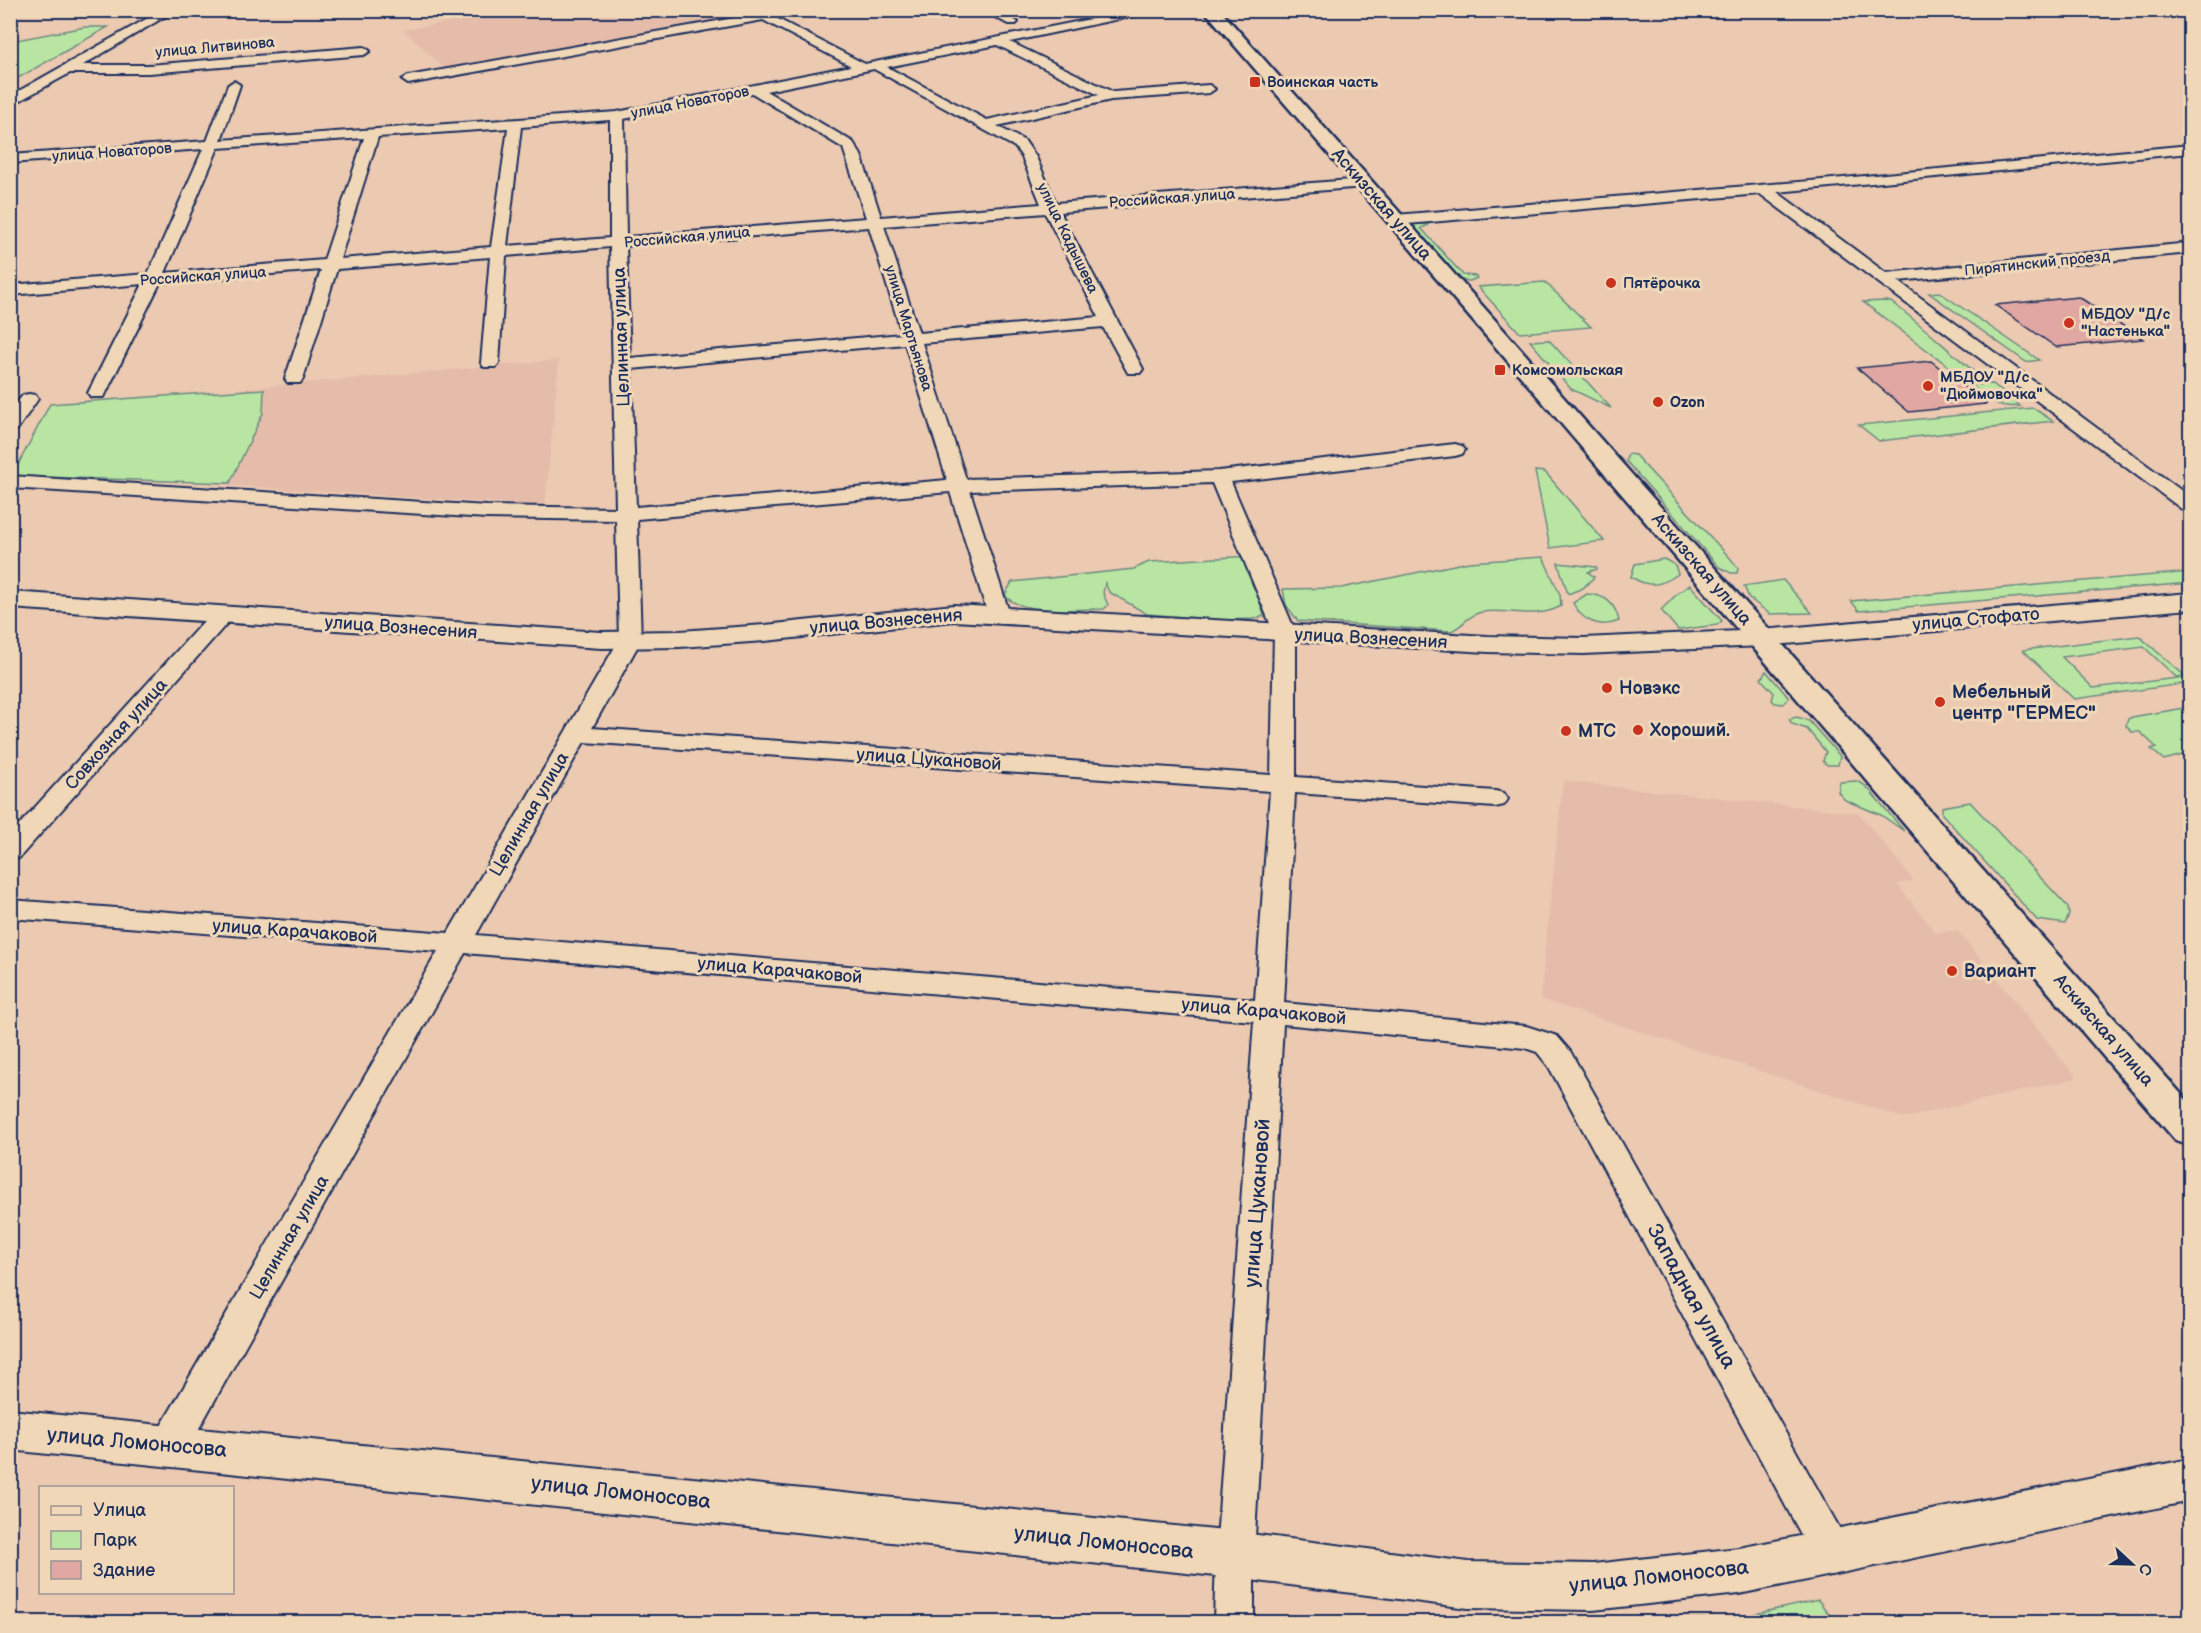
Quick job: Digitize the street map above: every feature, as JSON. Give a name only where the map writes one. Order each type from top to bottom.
[{"type":"main road","name":"Аскизская улица","points":[[1211,10],[2190,1130]]},
{"type":"street","name":"улица Литвинова","points":[[10,102],[171,10]]},
{"type":"street","points":[[408,80],[802,10]]},
{"type":"street","points":[[987,10],[1012,22]]},
{"type":"street","name":"улица Новаторов","points":[[10,159],[617,116],[1156,10]]},
{"type":"street","points":[[765,17],[870,67]]},
{"type":"street","points":[[998,42],[1111,96]]},
{"type":"street","name":"улица Литвинова","points":[[68,69],[149,69],[364,51]]},
{"type":"street","name":"улица Кадышева","points":[[870,67],[1020,144],[1029,157],[1050,207],[1134,369]]},
{"type":"street","points":[[97,393],[154,280],[214,144],[234,85]]},
{"type":"street","name":"улица Мартьянова","points":[[754,89],[848,145],[854,155],[999,615]]},
{"type":"street","points":[[984,124],[1111,96],[1209,89]]},
{"type":"street","name":"Целинная улица","points":[[170,1445],[630,640],[618,243],[617,116]]},
{"type":"street","points":[[490,363],[498,252],[515,124]]},
{"type":"street","points":[[294,379],[372,134]]},
{"type":"street","points":[[1395,220],[1763,189],[2190,149]]},
{"type":"street","name":"Российская улица","points":[[10,290],[1364,183]]},
{"type":"street","points":[[1763,189],[2190,506]]},
{"type":"street","name":"Пирятинский проезд","points":[[1884,278],[2190,248]]},
{"type":"street","points":[[622,364],[1109,321]]},
{"type":"street","points":[[10,426],[29,399]]},
{"type":"street","points":[[10,482],[487,512],[626,514],[957,485],[1219,477],[1455,450]]},
{"type":"street","name":"улица Цукановой","points":[[1219,477],[1285,633],[1283,785],[1235,1555],[1234,1623]]},
{"type":"street","name":"улица Вознесения","points":[[10,600],[221,616],[630,640],[765,633],[954,613],[1488,644],[1583,646],[1762,638]]},
{"type":"street","name":"улица Стофато","points":[[1762,638],[2190,601]]},
{"type":"street","name":"Совхозная улица","points":[[10,852],[221,616]]},
{"type":"street","name":"улица Цукановой","points":[[575,734],[1495,799]]},
{"type":"street","name":"улица Карачаковой","points":[[10,909],[456,943],[1269,1011],[1526,1037],[1547,1044]]},
{"type":"street","name":"Западная улица","points":[[1547,1044],[1560,1059],[1831,1551]]},
{"type":"street","name":"улица Ломоносова","points":[[10,1430],[1235,1555],[1468,1585],[1593,1587],[1739,1571],[2190,1480]]},
{"type":"shaded area","points":[[493,11],[786,11],[447,71],[404,30],[497,14]]},
{"type":"shaded area","points":[[559,360],[545,506],[208,484],[239,389]]},
{"type":"shaded area","points":[[1563,781],[1859,813],[1914,881],[1897,884],[1936,933],[1957,930],[2077,1078],[1904,1118],[1540,999]]},
{"type":"green space","points":[[85,27],[108,27],[11,82],[11,41]]},
{"type":"green space","points":[[1413,223],[1429,225],[1421,228],[1463,275],[1477,278],[1470,281],[1456,280],[1410,229]]},
{"type":"green space","points":[[1545,282],[1591,327],[1520,333],[1478,287]]},
{"type":"green space","points":[[1939,292],[2039,360],[2026,362],[1929,293]]},
{"type":"green space","points":[[1886,301],[1903,311],[1981,377],[1968,378],[1959,374],[1863,302]]},
{"type":"green space","points":[[1549,340],[1611,408],[1571,389],[1530,341]]},
{"type":"green space","points":[[1993,384],[2020,406],[1999,404],[1988,399],[1971,385]]},
{"type":"green space","points":[[264,389],[263,413],[230,483],[12,476],[50,404]]},
{"type":"green space","points":[[2033,408],[2053,421],[1879,441],[1859,425]]},
{"type":"green space","points":[[1628,454],[1635,455],[1731,559],[1738,568],[1737,573],[1731,573],[1719,567],[1626,461]]},
{"type":"green space","points":[[1535,471],[1545,472],[1604,541],[1550,548]]},
{"type":"green space","points":[[1251,556],[1264,616],[1254,619],[1223,620],[1147,614],[1109,592],[1105,583],[1103,593],[1108,605],[1104,609],[1036,608],[1022,606],[1005,595],[1012,582],[1134,569],[1149,562]]},
{"type":"green space","points":[[1543,557],[1560,595],[1561,606],[1532,613],[1491,611],[1477,613],[1451,631],[1298,621],[1286,605],[1283,589],[1341,588],[1469,562]]},
{"type":"green space","points":[[1664,559],[1675,565],[1678,574],[1655,584],[1644,583],[1631,577],[1635,564]]},
{"type":"green space","points":[[1558,563],[1596,567],[1597,569],[1588,572],[1594,577],[1583,588],[1568,594]]},
{"type":"green space","points":[[2190,572],[2190,583],[1859,611],[1851,601]]},
{"type":"green space","points":[[1783,580],[1812,613],[1770,614],[1749,598],[1744,586]]},
{"type":"green space","points":[[1690,585],[1722,621],[1717,625],[1678,630],[1661,610]]},
{"type":"green space","points":[[1587,594],[1609,601],[1619,621],[1598,624],[1581,615],[1573,603]]},
{"type":"green space","points":[[2139,636],[2185,676],[2176,677],[2144,647],[2062,657],[2093,688],[2186,677],[2190,683],[2074,699],[2023,650]]},
{"type":"green space","points":[[1766,671],[1789,698],[1783,704],[1772,700],[1774,693],[1761,679]]},
{"type":"green space","points":[[2190,707],[2190,748],[2186,749],[2182,755],[2164,760],[2151,749],[2156,747],[2140,732],[2132,732],[2126,726],[2128,719],[2132,717]]},
{"type":"green space","points":[[1797,717],[1809,721],[1840,756],[1838,765],[1827,765],[1823,761],[1826,752],[1807,729],[1792,724],[1789,719]]},
{"type":"green space","points":[[1857,781],[1866,786],[1904,831],[1881,815],[1845,800],[1838,792],[1840,782]]},
{"type":"green space","points":[[1970,802],[2068,907],[2069,915],[2065,924],[2037,920],[1942,814],[1942,807]]},
{"type":"green space","points":[[1818,1600],[1835,1622],[1566,1622],[1737,1618]]},
{"type":"building","name":"МБДОУ \"Д/с \"Настенька\"","points":[[2079,297],[2143,339],[2056,347],[1995,305]]},
{"type":"building","name":"МБДОУ \"Д/с \"Дюймовочка\"","points":[[1931,361],[1986,404],[1909,412],[1857,368]]},
{"type":"place","name":"Воинская часть","points":[[1255,82]]},
{"type":"place","name":"Пятёрочка","points":[[1611,283]]},
{"type":"place","name":"МБДОУ \"Д/с \"Настенька\"","points":[[2069,323]]},
{"type":"place","name":"Комсомольская","points":[[1500,370]]},
{"type":"place","name":"МБДОУ \"Д/с \"Дюймовочка\"","points":[[1928,386]]},
{"type":"place","name":"Ozon","points":[[1658,402]]},
{"type":"place","name":"Новэкс","points":[[1607,688]]},
{"type":"place","name":"Мебельный центр \"ГЕРМЕС\"","points":[[1940,702]]},
{"type":"place","name":"Хороший.","points":[[1638,730]]},
{"type":"place","name":"МТС","points":[[1566,731]]},
{"type":"place","name":"Вариант","points":[[1952,971]]}]
